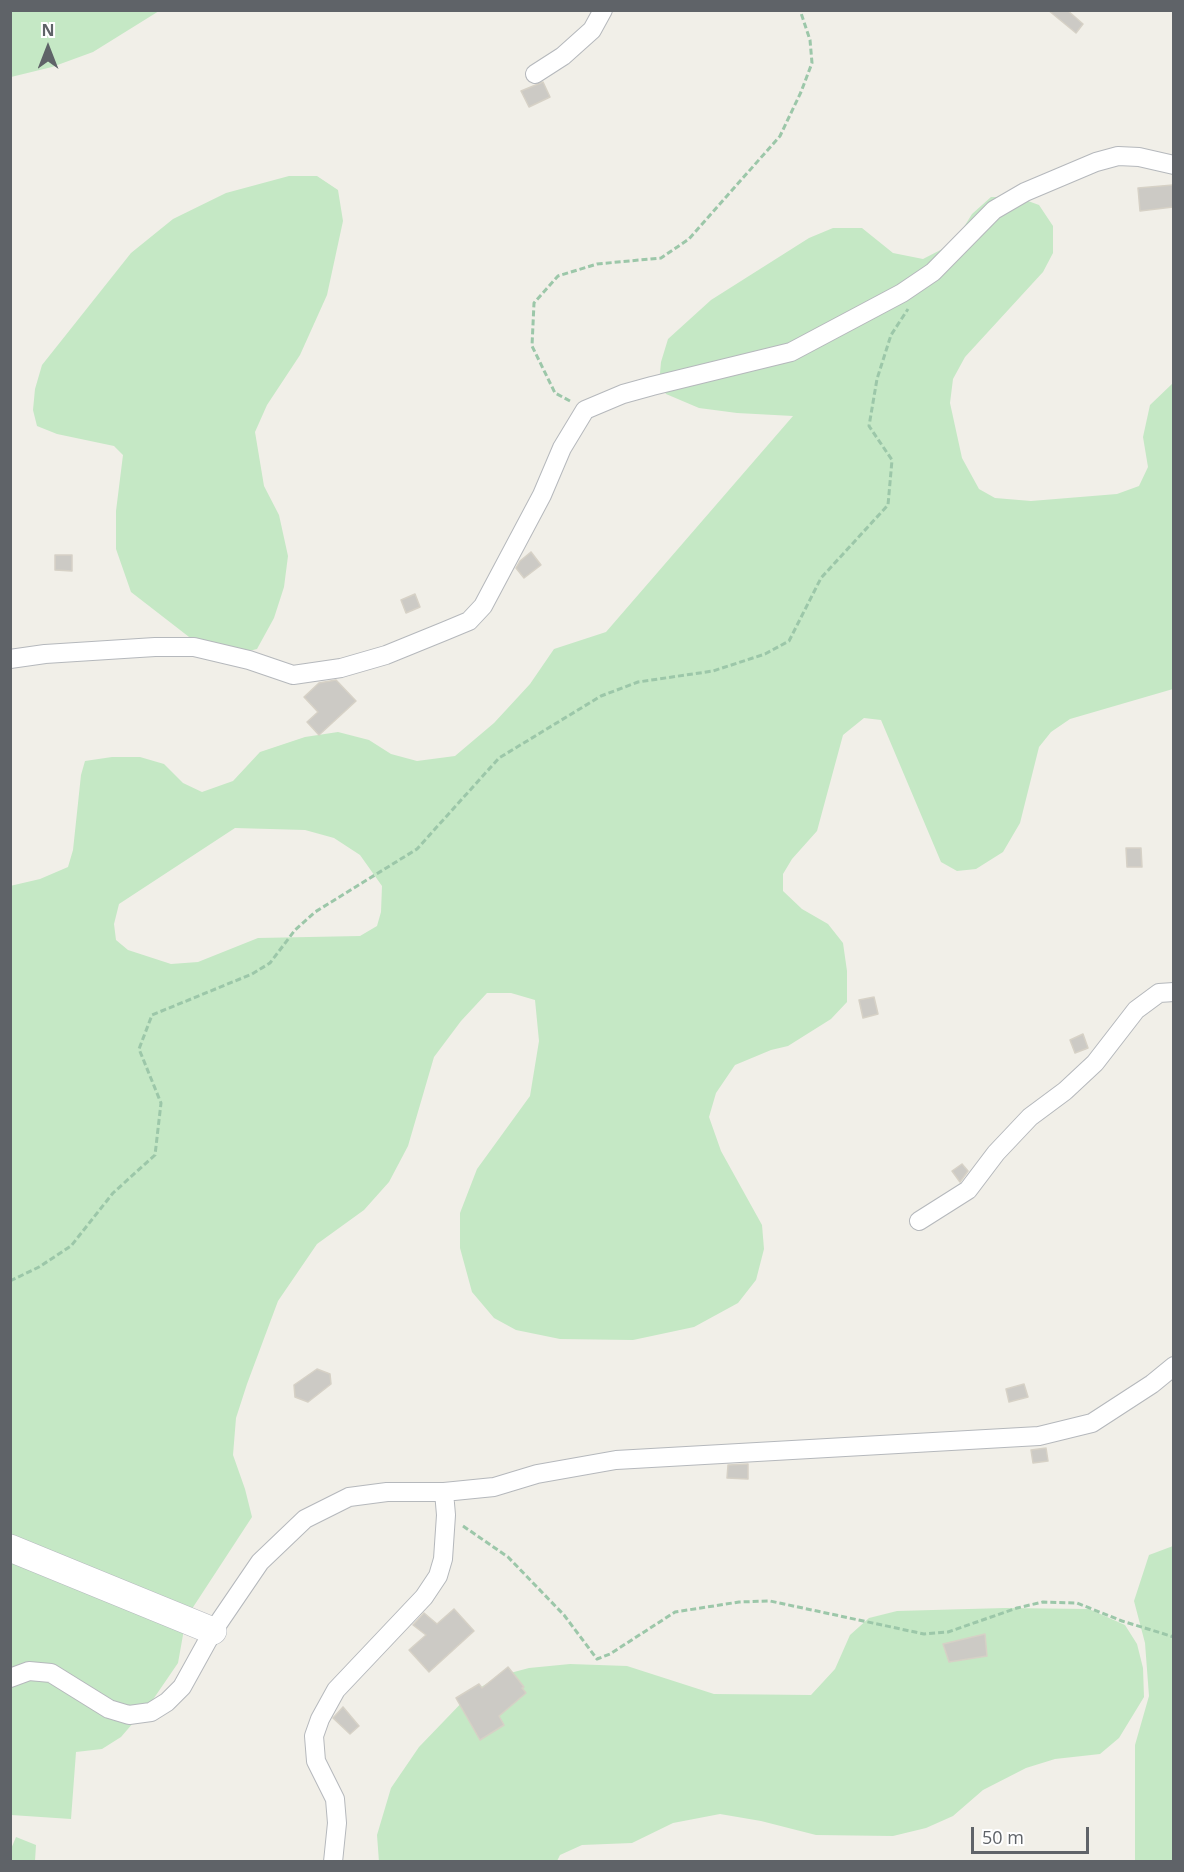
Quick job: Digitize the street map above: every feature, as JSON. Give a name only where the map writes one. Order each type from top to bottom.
[{"type":"street","points":[[535,74],[563,56],[592,30],[603,10]]},
{"type":"street","points":[[10,659],[45,654],[155,646],[194,647],[249,660],[293,675],[314,674],[386,655],[469,621],[483,606],[537,505],[562,448],[585,410],[633,392],[791,352],[902,293],[933,272],[994,210],[1025,192],[1096,162],[1118,156],[1139,157],[1173,165]]},
{"type":"street","points":[[920,1221],[968,1190],[996,1153],[1030,1117],[1065,1092],[1095,1063],[1136,1010],[1159,993],[1173,992]]},
{"type":"street","points":[[10,1678],[29,1671],[51,1673],[110,1709],[129,1715],[151,1712],[167,1702],[182,1687],[213,1631],[260,1562],[305,1519],[349,1497],[387,1492],[444,1492],[494,1487],[537,1474],[616,1460],[1039,1436],[1092,1423],[1152,1384],[1173,1366]]},
{"type":"street","points":[[333,1862],[337,1823],[335,1799],[316,1761],[314,1736],[320,1719],[336,1690],[424,1597],[438,1576],[443,1559],[446,1515],[444,1492]]},
{"type":"street","points":[[10,1548],[213,1631]]},
{"type":"path","points":[[585,410],[555,393],[532,346],[534,303],[558,276],[597,264],[661,258],[689,239],[780,136],[812,63],[810,40],[800,10]]},
{"type":"path","points":[[10,1281],[39,1267],[71,1246],[113,1193],[154,1155],[161,1102],[139,1049],[152,1015],[252,974],[270,963],[295,930],[315,912],[417,849],[499,758],[601,696],[638,682],[713,670],[765,654],[789,641],[821,578],[888,505],[892,460],[869,426],[877,379],[891,335],[909,308]]},
{"type":"path","points":[[446,1515],[508,1557],[564,1615],[597,1659],[610,1654],[675,1612],[749,1601],[770,1601],[924,1634],[948,1632],[1017,1608],[1043,1602],[1077,1603],[1122,1621],[1173,1637]]},
{"type":"green space","points":[[10,11],[159,11],[93,52],[52,67],[11,77]]},
{"type":"green space","points":[[289,176],[317,176],[338,190],[343,221],[327,295],[300,355],[267,405],[255,432],[264,486],[279,515],[288,556],[284,587],[274,618],[257,649],[228,656],[202,647],[131,592],[116,549],[116,511],[123,455],[114,446],[57,434],[37,426],[33,410],[35,389],[42,365],[131,253],[173,219],[226,193]]},
{"type":"green space","points":[[991,197],[1017,197],[1039,205],[1053,226],[1053,253],[1043,272],[965,357],[953,379],[950,403],[962,458],[979,489],[995,498],[1031,501],[1117,494],[1139,486],[1148,467],[1143,437],[1150,405],[1173,383],[1173,689],[1070,719],[1051,732],[1039,747],[1020,823],[1003,852],[976,869],[957,871],[941,862],[881,720],[864,718],[843,735],[817,831],[792,859],[783,874],[783,891],[802,909],[828,924],[843,943],[847,971],[847,1002],[831,1019],[788,1046],[771,1050],[735,1065],[716,1093],[709,1117],[721,1151],[762,1225],[764,1249],[756,1280],[738,1303],[694,1327],[633,1340],[560,1339],[516,1330],[494,1318],[472,1292],[460,1248],[460,1213],[477,1169],[530,1096],[539,1041],[535,1000],[511,993],[487,993],[461,1021],[434,1057],[408,1146],[389,1182],[364,1210],[317,1244],[278,1301],[236,1418],[233,1455],[252,1517],[186,1618],[178,1663],[152,1701],[121,1737],[102,1749],[76,1752],[71,1819],[11,1815],[10,886],[40,879],[68,867],[73,850],[81,775],[85,761],[112,757],[140,757],[164,764],[183,783],[202,792],[233,781],[260,752],[305,737],[338,732],[369,740],[391,754],[417,761],[455,756],[494,723],[530,684],[554,649],[606,632],[793,416],[699,408],[666,394],[659,384],[661,362],[668,339],[711,300],[809,238],[833,228],[862,228],[893,253],[923,259],[954,243],[972,214]],"holes":[[[235,828],[305,830],[334,838],[360,855],[382,886],[381,912],[377,926],[360,936],[258,938],[198,962],[171,964],[128,950],[116,940],[114,924],[119,904]]]},
{"type":"green space","points":[[1173,1546],[1173,1861],[1135,1861],[1135,1745],[1149,1696],[1145,1643],[1134,1601],[1149,1555]]},
{"type":"green space","points":[[1005,1608],[1089,1609],[1125,1625],[1137,1644],[1143,1668],[1144,1697],[1119,1738],[1100,1754],[1055,1759],[1026,1768],[983,1790],[953,1816],[926,1828],[893,1836],[816,1835],[761,1821],[720,1814],[673,1823],[632,1843],[582,1845],[560,1855],[557,1861],[379,1862],[377,1835],[391,1788],[419,1747],[470,1694],[499,1676],[529,1668],[570,1664],[627,1666],[714,1694],[811,1695],[835,1669],[850,1635],[869,1618],[897,1611]]},
{"type":"green space","points":[[16,1837],[36,1845],[35,1861],[11,1861],[11,1849]]},
{"type":"building","points":[[1048,10],[1067,10],[1083,24],[1076,33]]},
{"type":"building","points":[[543,82],[550,97],[529,107],[521,91]]},
{"type":"building","points":[[1173,185],[1173,207],[1140,211],[1138,188]]},
{"type":"building","points":[[531,552],[541,565],[524,578],[516,568],[520,561]]},
{"type":"building","points":[[55,555],[72,555],[72,571],[55,570]]},
{"type":"building","points":[[415,594],[420,607],[406,613],[401,600]]},
{"type":"building","points":[[336,680],[356,701],[319,735],[307,722],[318,712],[304,697],[319,683]]},
{"type":"building","points":[[1126,848],[1141,848],[1142,867],[1127,867]]},
{"type":"building","points":[[874,997],[878,1014],[863,1018],[859,1000]]},
{"type":"building","points":[[1083,1034],[1088,1048],[1075,1053],[1070,1040]]},
{"type":"building","points":[[962,1164],[968,1171],[960,1182],[952,1171]]},
{"type":"building","points":[[317,1369],[330,1374],[331,1384],[308,1402],[295,1397],[294,1385]]},
{"type":"building","points":[[1024,1384],[1028,1397],[1009,1402],[1006,1389]]},
{"type":"building","points":[[1046,1448],[1048,1461],[1033,1463],[1031,1450]]},
{"type":"building","points":[[748,1464],[748,1479],[727,1478],[728,1465]]},
{"type":"building","points":[[454,1609],[474,1631],[429,1672],[409,1650],[426,1635],[413,1625],[424,1613],[437,1624]]},
{"type":"building","points":[[985,1634],[987,1656],[949,1662],[943,1644]]},
{"type":"building","points":[[508,1667],[526,1693],[499,1716],[504,1725],[480,1740],[456,1698],[479,1684],[482,1688]]},
{"type":"building","points":[[343,1707],[359,1726],[350,1734],[333,1718]]}]
